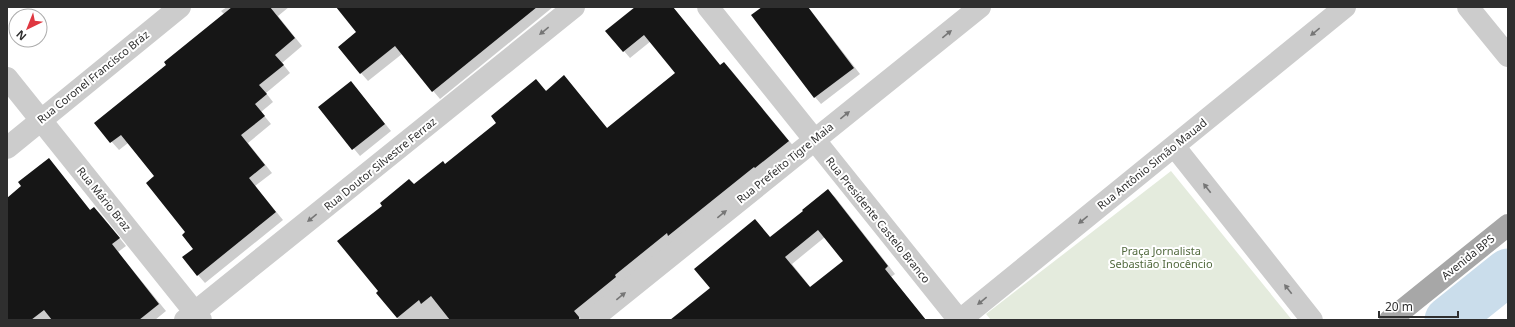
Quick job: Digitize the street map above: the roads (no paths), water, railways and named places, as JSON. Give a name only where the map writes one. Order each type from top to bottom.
[{"type":"main road","name":"Avenida BPS","points":[[1390,320],[1508,225]]},
{"type":"street","name":"Rua Coronel Francisco Bráz","points":[[7,148],[180,7]]},
{"type":"street","name":"Rua Doutor Silvestre Ferraz","points":[[194,318],[574,7]]},
{"type":"street","name":"Rua Presidente Castelo Branco","points":[[708,7],[959,320]]},
{"type":"street","name":"Rua Prefeito Tigre Maia","points":[[590,320],[980,7]]},
{"type":"street","name":"Rua Antônio Simão Mauad","points":[[959,320],[1345,7]]},
{"type":"street","points":[[1468,7],[1508,56]]},
{"type":"street","name":"Rua Mário Braz","points":[[7,78],[194,318]]},
{"type":"street","points":[[1174,146],[1312,320]]},
{"type":"waterway","points":[[1448,320],[1508,272]]},
{"type":"park label","name":"Praça Jornalista Sebastião Inocêncio","points":[[1161,257]]}]
